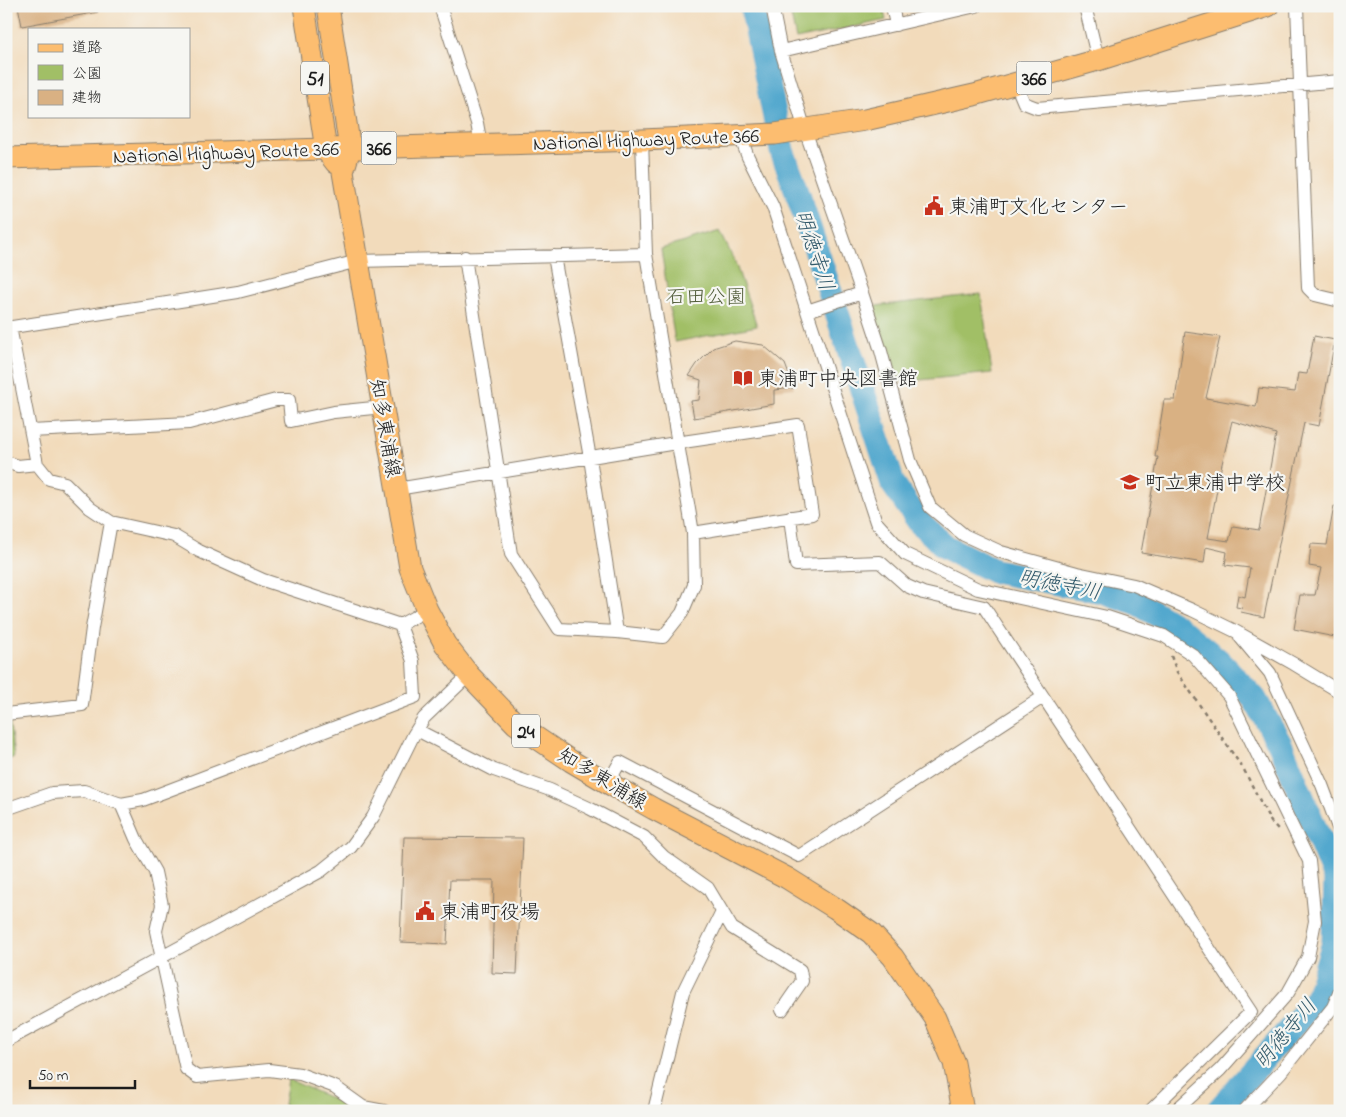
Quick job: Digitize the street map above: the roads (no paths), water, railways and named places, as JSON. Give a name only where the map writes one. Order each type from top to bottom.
[{"type":"main road","name":"51","points":[[304,6],[326,150]]},
{"type":"main road","name":"51","points":[[328,6],[350,149]]},
{"type":"main road","name":"National Highway Route 366","points":[[6,158],[642,140],[746,136],[800,130],[865,120],[1016,84],[1268,6]]},
{"type":"main road","name":"知多東浦線","points":[[350,149],[343,172],[410,568],[427,610],[445,644],[469,675],[516,724],[571,761],[654,809],[787,878],[836,908],[871,933],[894,957],[935,1018],[954,1062],[963,1111]]},
{"type":"main road","name":"知多東浦線","points":[[326,150],[343,172]]},
{"type":"street","points":[[440,6],[477,124],[481,145]]},
{"type":"street","points":[[772,6],[800,130],[862,293],[881,351],[910,460],[930,507],[964,535],[1001,552],[1134,585],[1192,610],[1235,631],[1340,692]]},
{"type":"street","points":[[892,6],[896,25]]},
{"type":"street","points":[[781,52],[976,6]]},
{"type":"street","points":[[1086,6],[1098,60]]},
{"type":"street","points":[[1297,6],[1308,288],[1315,295],[1340,300]]},
{"type":"street","points":[[1016,84],[1024,103],[1037,108],[1340,81]]},
{"type":"street","points":[[746,136],[748,157],[773,207],[876,522],[905,554],[978,589],[1107,617],[1164,636],[1193,655],[1229,696],[1309,861],[1315,921],[1308,957],[1288,993],[1220,1070],[1175,1111]]},
{"type":"street","points":[[465,257],[511,554],[559,629],[618,632],[663,638],[682,613],[694,585],[692,532],[646,254],[642,140]]},
{"type":"street","points":[[427,610],[400,625],[263,580],[199,551],[174,536],[111,522],[90,508],[65,483],[49,479],[37,464],[8,328],[238,292],[358,261],[646,254]]},
{"type":"street","points":[[554,256],[590,458],[618,632]]},
{"type":"street","points":[[807,311],[862,293]]},
{"type":"street","points":[[31,431],[189,423],[276,400],[289,400],[291,422],[334,412],[383,407]]},
{"type":"street","points":[[397,489],[798,425],[812,514],[692,532]]},
{"type":"street","points":[[6,462],[18,466],[37,464]]},
{"type":"street","points":[[790,517],[796,565],[880,562],[907,586],[923,593],[984,607],[1251,1012],[1150,1111]]},
{"type":"street","points":[[6,714],[82,705],[92,628],[111,522]]},
{"type":"street","points":[[6,809],[52,793],[84,791],[121,804],[143,800],[415,696],[413,661],[400,625]]},
{"type":"street","points":[[1235,631],[1270,673],[1322,785],[1340,833]]},
{"type":"street","points":[[6,1041],[321,871],[351,847],[373,817],[424,718],[469,675]]},
{"type":"street","points":[[608,782],[620,762],[799,856],[1043,697]]},
{"type":"street","points":[[417,730],[494,770],[550,790],[644,837],[664,857],[708,888],[732,928],[800,970],[802,981],[782,1010]]},
{"type":"street","points":[[121,804],[136,839],[154,872],[162,905],[156,931],[186,1069],[197,1077],[269,1070],[300,1074],[335,1087],[362,1107],[384,1111]]},
{"type":"street","points":[[654,1111],[683,992],[722,912]]},
{"type":"street","points":[[1244,1111],[1282,1072],[1333,1007],[1340,992]]},
{"type":"waterway","name":"明徳寺川","points":[[752,6],[782,151],[797,191],[893,484],[920,523],[946,547],[994,571],[1102,591],[1136,602],[1176,626],[1219,661],[1254,698],[1280,744],[1336,880],[1334,943],[1317,998],[1218,1111]]},
{"type":"place","name":"東浦町文化センター","points":[[934,206]]},
{"type":"place","name":"東浦町中央図書館","points":[[743,378]]},
{"type":"place","name":"町立東浦中学校","points":[[1130,482]]},
{"type":"place","name":"東浦町役場","points":[[425,911]]},
{"type":"park label","name":"石田公園","points":[[706,296]]}]
